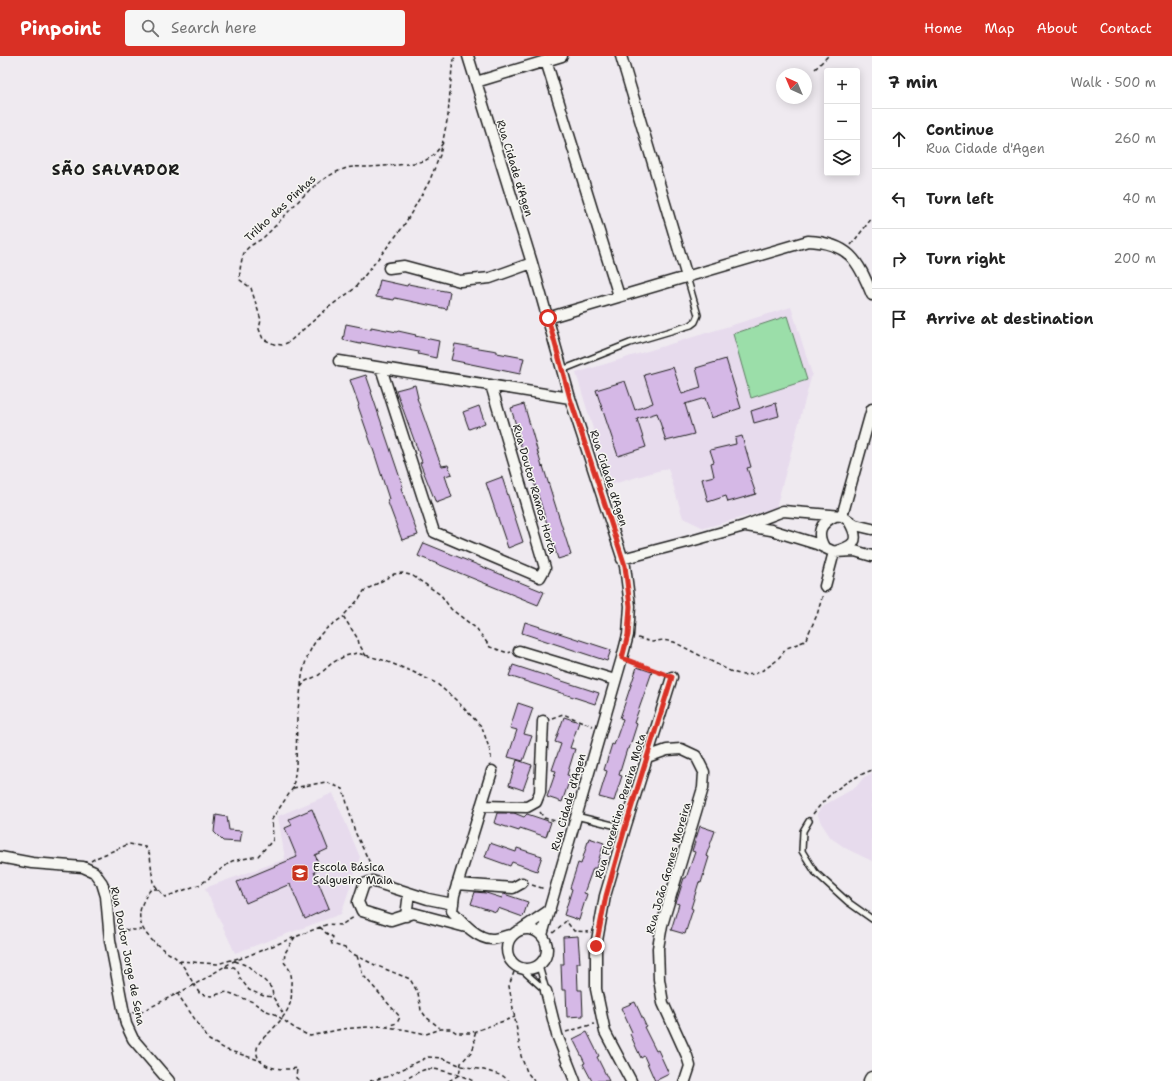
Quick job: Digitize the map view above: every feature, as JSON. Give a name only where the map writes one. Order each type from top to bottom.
[{"type":"street","name":"Rua Cidade d'Agen","points":[[468,56],[532,264],[570,398],[625,566],[630,606],[628,635],[573,826],[550,910],[544,938]]},
{"type":"street","points":[[476,82],[562,56]]},
{"type":"street","points":[[621,56],[687,277]]},
{"type":"street","points":[[546,61],[619,296]]},
{"type":"street","points":[[548,318],[808,241],[823,242],[846,251],[860,268],[872,295]]},
{"type":"street","points":[[389,268],[404,266],[460,281],[490,278],[532,264]]},
{"type":"street","points":[[339,361],[570,398]]},
{"type":"street","name":"Rua Doutor Ramos Horta","points":[[381,368],[434,532],[540,577],[545,568],[491,385]]},
{"type":"street","points":[[842,518],[872,409]]},
{"type":"street","points":[[622,558],[744,526],[784,511],[842,518],[855,525],[872,529]]},
{"type":"street","points":[[824,547],[820,539],[821,529],[826,520],[842,518]]},
{"type":"street","points":[[834,552],[849,548],[854,541],[855,534],[842,518]]},
{"type":"street","points":[[744,526],[770,530],[824,547],[834,552],[855,552],[872,556]]},
{"type":"street","points":[[825,586],[834,552]]},
{"type":"street","points":[[519,651],[616,680]]},
{"type":"street","name":"Rua Florentino Pereira Mota","points":[[631,1081],[605,1032],[596,989],[596,946],[606,896],[625,828],[672,677]]},
{"type":"street","points":[[482,806],[527,807],[536,802],[540,792],[543,721]]},
{"type":"street","name":"Rua João Gomes Moreira","points":[[647,757],[667,750],[681,749],[696,756],[704,772],[703,788],[662,925],[658,948],[659,978],[664,1003],[690,1066],[685,1081]]},
{"type":"street","points":[[466,927],[452,911],[454,895],[492,771]]},
{"type":"street","points":[[0,857],[8,860],[32,863],[83,867]]},
{"type":"street","name":"Rua Doutor Jorge de Sena","points":[[83,867],[94,872],[102,883],[106,896],[110,940],[126,1024],[133,1039],[170,1081]]},
{"type":"street","points":[[453,904],[428,899],[372,881],[364,884],[358,902],[362,911],[391,920],[413,913],[466,927],[492,939],[515,964],[525,969],[532,969],[539,966],[544,961],[548,947],[544,938],[536,930],[530,928],[522,929]]},
{"type":"street","points":[[457,884],[513,888],[522,883]]},
{"type":"street","points":[[406,916],[409,893]]},
{"type":"street","points":[[492,939],[512,935],[550,910]]},
{"type":"street","points":[[512,935],[507,947],[515,964]]},
{"type":"street","points":[[546,991],[557,1035],[576,1081]]},
{"type":"lane","points":[[562,370],[630,343],[691,325],[695,322],[698,315],[687,277]]},
{"type":"lane","points":[[576,816],[625,828]]},
{"type":"lane","points":[[809,821],[803,831],[802,851],[815,872],[848,902],[872,919]]},
{"type":"lane","points":[[515,964],[546,991]]},
{"type":"lane","points":[[539,966],[546,991]]},
{"type":"path","points":[[443,143],[448,116],[452,68],[455,56]]},
{"type":"path","points":[[815,69],[828,56]]},
{"type":"path","name":"Trilho das Pinhas","points":[[443,143],[440,155],[429,182],[403,227],[354,289],[329,307],[289,342],[282,345],[268,342],[263,339],[259,329],[261,320],[251,288],[240,280],[239,273],[245,253],[253,244],[265,236],[306,193],[319,182],[332,174],[348,168],[393,165],[427,160],[443,143]]},
{"type":"path","points":[[846,251],[872,218]]},
{"type":"path","points":[[83,867],[96,858],[129,844],[145,847],[150,855],[153,883],[165,897],[201,884],[232,862],[258,856],[273,840],[272,819],[293,788],[296,767],[297,717],[302,675],[308,654],[321,634],[343,616],[364,591],[394,574],[403,573],[413,576],[441,595],[451,609],[477,629],[490,647],[508,653],[519,651]]},
{"type":"path","points":[[628,635],[652,642],[663,640],[674,642],[732,672],[743,675],[755,674],[776,661],[787,648],[805,641],[817,615],[825,586]]},
{"type":"path","points":[[343,616],[358,639],[359,644],[366,656]]},
{"type":"path","points":[[301,688],[306,681],[319,675],[332,663],[345,656],[357,653],[383,660],[411,671],[436,683],[456,700],[482,727],[491,754],[492,771]]},
{"type":"path","points":[[622,658],[672,677]]},
{"type":"path","points":[[543,721],[563,714],[602,729]]},
{"type":"path","points":[[809,821],[827,796],[850,779],[872,770]]},
{"type":"path","points":[[293,788],[326,782],[343,789],[355,832],[369,861],[372,881]]},
{"type":"path","points":[[534,804],[544,818],[573,826]]},
{"type":"path","points":[[522,883],[555,891]]},
{"type":"path","points":[[158,889],[151,888],[145,896],[139,916],[143,930],[162,949],[179,961],[200,994],[212,996],[227,992],[253,1002],[264,1010],[282,1018],[297,1030],[310,1036],[342,1029],[385,1026],[397,1023],[400,1017],[363,975],[357,956]]},
{"type":"path","points":[[124,1015],[141,1012],[194,985],[234,961],[328,924],[341,926],[362,911]]},
{"type":"path","points":[[108,918],[114,925],[127,930],[143,930]]},
{"type":"path","points":[[544,938],[566,921],[574,931],[599,932]]},
{"type":"path","points":[[320,927],[332,937],[332,944],[345,948],[349,952],[375,965],[410,979],[418,993],[418,1001],[421,1010],[426,1017],[441,1029]]},
{"type":"path","points":[[295,937],[285,953],[284,962],[291,973],[293,994],[290,1007],[282,1018],[261,1040],[257,1048],[258,1055],[264,1064],[277,1069],[289,1070],[297,1068],[296,1078],[300,1081]]},
{"type":"path","points":[[179,961],[217,964],[250,955]]},
{"type":"path","points":[[234,961],[248,966],[272,989],[273,997],[284,1015]]},
{"type":"path","points":[[515,964],[509,986],[521,1056],[527,1072],[534,1081]]},
{"type":"path","points":[[224,967],[234,967],[249,990],[264,996],[273,997]]},
{"type":"path","points":[[178,993],[208,1040],[227,1050],[262,1061]]},
{"type":"path","points":[[385,1026],[426,1034],[441,1029],[451,1030],[457,1033],[470,1033],[515,1017]]},
{"type":"path","points":[[557,1035],[603,1022]]},
{"type":"path","points":[[449,1081],[459,1075],[462,1066],[461,1063],[472,1051],[475,1043],[474,1037],[476,1031]]},
{"type":"path","points":[[370,1081],[386,1077],[428,1057],[441,1058],[462,1066],[484,1070],[504,1076],[509,1081]]},
{"type":"path","points":[[403,1081],[414,1074],[428,1069],[459,1075],[473,1081]]},
{"type":"shaded area","points":[[791,307],[812,374],[776,508],[704,528],[683,518],[668,468],[610,485],[576,373]]},
{"type":"shaded area","points":[[872,774],[872,861],[847,849],[831,838],[821,823],[817,813],[823,806],[856,787],[864,777]]},
{"type":"shaded area","name":"Escola Básica Salgueiro Maia","points":[[333,793],[360,857],[341,914],[235,953],[205,888],[285,859],[278,816]]},
{"type":"green space","points":[[787,316],[807,380],[751,398],[733,334]]},
{"type":"building","points":[[380,280],[407,286],[408,284],[450,292],[447,309],[395,298],[394,300],[376,297]]},
{"type":"building","points":[[346,324],[371,329],[371,327],[398,331],[439,341],[436,358],[418,354],[419,352],[361,342],[360,344],[343,340]]},
{"type":"building","points":[[455,344],[497,351],[497,353],[524,358],[520,374],[451,360]]},
{"type":"building","points":[[726,359],[741,408],[711,418],[705,398],[685,404],[694,434],[666,441],[657,413],[637,419],[646,447],[618,456],[596,390],[625,381],[635,410],[653,403],[644,375],[673,367],[682,394],[701,388],[696,368]]},
{"type":"building","points":[[366,375],[403,487],[401,488],[418,535],[402,540],[387,500],[389,499],[350,380]]},
{"type":"building","points":[[415,385],[417,398],[438,457],[442,466],[448,465],[452,474],[445,476],[452,497],[436,503],[420,463],[422,462],[396,390]]},
{"type":"building","points":[[776,403],[779,416],[754,423],[751,411]]},
{"type":"building","points":[[524,404],[542,467],[543,466],[571,555],[558,559],[529,466],[527,467],[511,408]]},
{"type":"building","points":[[479,406],[485,423],[469,429],[463,412]]},
{"type":"building","points":[[742,436],[751,467],[747,468],[756,494],[728,502],[726,496],[708,502],[702,479],[714,476],[711,463],[714,462],[710,450],[736,444],[735,438]]},
{"type":"building","points":[[502,477],[523,542],[508,548],[486,483]]},
{"type":"building","points":[[424,543],[544,592],[538,605],[418,556]]},
{"type":"building","points":[[525,622],[611,650],[607,661],[522,633]]},
{"type":"building","points":[[513,665],[599,693],[595,704],[509,676]]},
{"type":"building","points":[[637,667],[652,672],[634,723],[637,724],[619,775],[622,776],[614,801],[599,797],[607,771],[604,770],[612,744],[614,745],[623,719],[620,718]]},
{"type":"building","points":[[518,703],[533,708],[524,734],[532,736],[523,761],[508,757],[517,730],[510,728]]},
{"type":"building","points":[[564,717],[579,722],[570,748],[575,749],[567,775],[571,776],[562,802],[547,797],[556,771],[552,770],[561,744],[555,742]]},
{"type":"building","points":[[517,760],[532,765],[523,790],[509,785]]},
{"type":"building","points":[[312,809],[328,849],[315,855],[321,869],[314,872],[329,908],[305,919],[290,884],[246,903],[237,882],[297,857],[285,828],[292,825],[289,819]]},
{"type":"building","points":[[497,813],[514,813],[524,817],[527,814],[551,822],[546,837],[520,828],[519,831],[494,823]]},
{"type":"building","points":[[216,815],[227,817],[229,830],[242,831],[240,842],[223,841],[214,832]]},
{"type":"building","points":[[700,826],[715,831],[706,856],[709,857],[701,883],[699,882],[691,908],[693,909],[685,934],[671,930],[679,904],[676,903],[684,878],[686,878],[695,852],[692,851]]},
{"type":"building","points":[[589,838],[604,843],[596,868],[593,868],[584,893],[587,894],[579,920],[564,915],[572,889],[570,888],[578,863],[581,864]]},
{"type":"building","points":[[490,843],[516,852],[517,848],[542,856],[537,871],[512,862],[510,866],[485,857]]},
{"type":"building","points":[[475,892],[486,893],[502,898],[504,894],[528,902],[523,917],[498,908],[496,912],[471,904]]},
{"type":"building","points":[[578,936],[580,963],[577,963],[578,990],[582,990],[583,1016],[567,1017],[566,990],[562,990],[561,964],[564,964],[563,937]]},
{"type":"building","points":[[635,1002],[646,1026],[644,1027],[656,1051],[658,1050],[669,1074],[655,1081],[644,1056],[641,1058],[630,1034],[632,1032],[621,1008]]},
{"type":"building","points":[[587,1032],[609,1081],[592,1081],[583,1064],[585,1063],[573,1039]]},
{"type":"place","name":"Escola Básica Salgueiro Maia","points":[[300,873]]},
{"type":"district","name":"SÃO SALVADOR","points":[[116,170]]},
{"type":"route","points":[[548,318],[570,398],[625,566],[630,606],[628,635],[622,658],[672,677],[625,828],[606,896],[596,946]]}]
